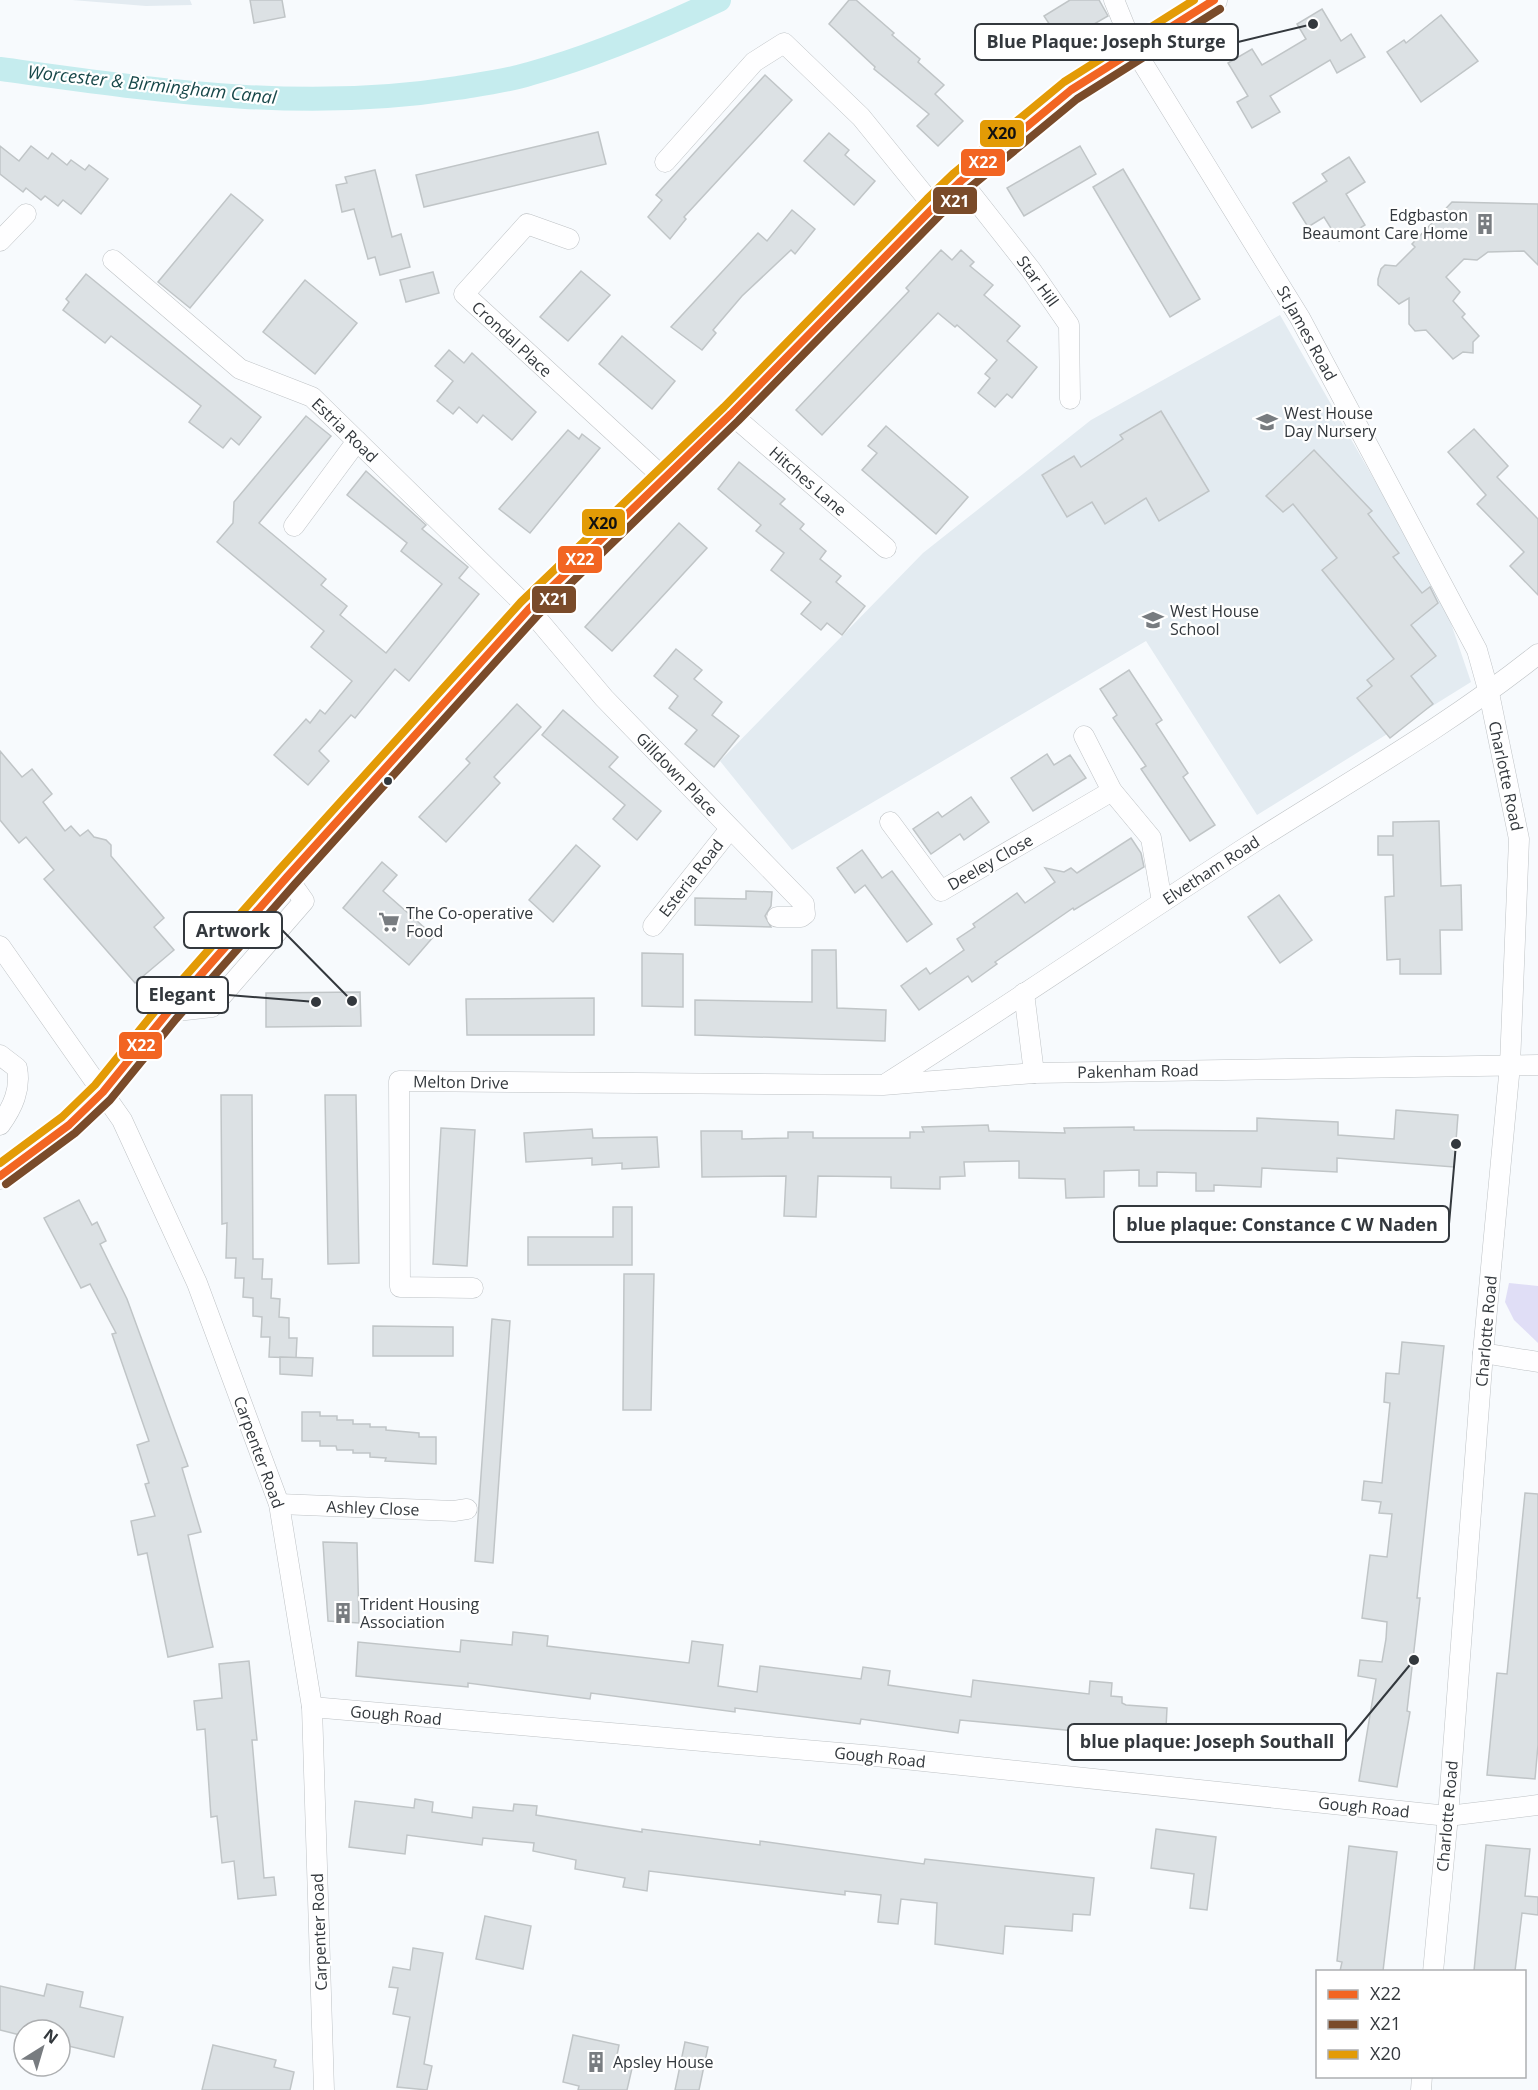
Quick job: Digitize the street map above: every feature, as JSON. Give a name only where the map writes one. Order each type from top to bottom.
[{"type":"street","name":"St James Road","points":[[1114,0],[1134,49],[1300,318],[1477,650],[1489,693]]},
{"type":"street","points":[[0,1176],[69,1125],[103,1092],[168,1012],[287,877],[529,609],[731,414],[934,207],[961,181],[1071,90],[1214,0]]},
{"type":"street","points":[[665,162],[754,62],[784,43],[861,117],[934,207]]},
{"type":"street","name":"Star Hill","points":[[961,181],[1031,270],[1069,325],[1070,399]]},
{"type":"street","points":[[0,242],[26,214]]},
{"type":"street","name":"Crondal Place","points":[[568,239],[527,224],[464,294],[663,478]]},
{"type":"street","name":"Estria Road","points":[[113,260],[240,369],[312,397],[529,609]]},
{"type":"street","name":"Hitches Lane","points":[[731,414],[886,548]]},
{"type":"street","points":[[294,526],[357,441]]},
{"type":"street","name":"Gilldown Place","points":[[529,609],[604,698],[804,904],[806,909],[801,917],[777,917]]},
{"type":"street","name":"Elvetham Road","points":[[883,1085],[1326,796],[1430,734],[1489,693],[1538,654]]},
{"type":"street","name":"Charlotte Road","points":[[1433,1970],[1448,1816],[1483,1353],[1510,1065],[1519,839],[1489,693]]},
{"type":"street","points":[[1084,736],[1112,791],[1151,838],[1162,902]]},
{"type":"street","name":"Deeley Close","points":[[890,822],[941,891],[1112,791]]},
{"type":"street","name":"Esteria Road","points":[[653,926],[730,829]]},
{"type":"street","name":"Carpenter Road","points":[[0,946],[122,1120],[197,1283],[279,1504],[312,1707],[324,2090]]},
{"type":"street","points":[[1024,993],[1034,1073]]},
{"type":"street","points":[[0,1055],[17,1068],[20,1083],[12,1104],[0,1125]]},
{"type":"street","name":"Pakenham Road","points":[[765,1082],[883,1085],[1034,1073],[1538,1065]]},
{"type":"street","name":"Melton Drive","points":[[473,1288],[399,1287],[399,1081],[668,1085],[765,1082]]},
{"type":"street","points":[[1483,1353],[1538,1362]]},
{"type":"street","name":"Ashley Close","points":[[279,1504],[454,1511],[467,1509]]},
{"type":"street","name":"Gough Road","points":[[312,1707],[874,1756],[1448,1816],[1538,1804]]},
{"type":"shaded area","points":[[72,0],[190,0],[192,5],[146,6]]},
{"type":"shaded area","name":"West House School","points":[[1280,315],[1443,600],[1471,682],[1257,815],[1146,641],[792,850],[720,761],[923,553],[1091,420]]},
{"type":"shaded area","points":[[1509,1283],[1538,1286],[1538,1343],[1514,1320],[1505,1302]]},
{"type":"building","points":[[250,0],[282,0],[285,17],[254,23]]},
{"type":"building","points":[[849,0],[856,0],[894,33],[892,35],[920,59],[918,62],[944,85],[935,94],[963,121],[938,146],[917,126],[929,114],[874,69],[875,67],[829,24]]},
{"type":"building","points":[[1070,0],[1099,0],[1108,16],[1094,24],[1096,28],[1065,48],[1044,16]]},
{"type":"building","points":[[1322,9],[1341,41],[1351,34],[1365,57],[1337,73],[1330,60],[1270,96],[1280,112],[1252,128],[1237,102],[1248,96],[1228,63],[1252,49],[1262,65],[1306,39],[1297,24]]},
{"type":"building","points":[[1441,15],[1478,61],[1421,102],[1387,52],[1404,40],[1406,43]]},
{"type":"building","points":[[765,75],[792,100],[684,217],[686,219],[670,239],[648,217],[662,200],[656,195]]},
{"type":"building","points":[[598,132],[606,164],[424,207],[416,175]]},
{"type":"building","points":[[829,133],[849,150],[845,155],[875,181],[854,205],[804,161]]},
{"type":"building","points":[[0,146],[19,161],[31,146],[48,159],[52,153],[67,165],[71,160],[85,170],[89,165],[108,179],[81,214],[63,200],[58,206],[45,196],[41,200],[26,188],[23,192],[0,174]]},
{"type":"building","points":[[1080,146],[1096,174],[1024,216],[1007,188]]},
{"type":"building","points":[[1349,157],[1365,182],[1346,194],[1365,225],[1339,241],[1324,217],[1308,227],[1293,203],[1327,181],[1322,174]]},
{"type":"building","points":[[1123,169],[1200,299],[1170,317],[1093,187]]},
{"type":"building","points":[[375,170],[392,237],[401,234],[410,267],[380,275],[375,257],[368,259],[354,209],[342,212],[336,185],[347,183],[345,177]]},
{"type":"building","points":[[231,194],[263,220],[190,308],[158,282]]},
{"type":"building","points":[[1452,202],[1538,204],[1538,265],[1524,251],[1488,252],[1477,260],[1464,259],[1446,277],[1460,292],[1453,301],[1465,314],[1462,317],[1479,336],[1473,342],[1473,353],[1463,352],[1453,359],[1426,330],[1415,331],[1409,324],[1409,298],[1399,304],[1378,285],[1381,269],[1385,265],[1396,266],[1415,247],[1412,244]]},
{"type":"building","points":[[792,210],[815,229],[795,254],[791,250],[742,296],[713,330],[716,333],[702,350],[671,327],[758,233],[767,241]]},
{"type":"building","points":[[941,250],[952,260],[961,250],[974,262],[970,266],[993,285],[984,295],[1020,326],[1007,341],[1037,367],[1012,398],[1007,394],[995,407],[978,393],[990,378],[985,374],[997,360],[957,325],[955,327],[938,313],[822,435],[796,410],[909,291],[906,288]]},
{"type":"building","points":[[581,271],[610,295],[568,341],[540,317]]},
{"type":"building","points":[[433,272],[439,293],[406,302],[400,280]]},
{"type":"building","points":[[86,274],[261,417],[239,445],[231,438],[223,448],[189,422],[201,406],[111,336],[105,343],[63,310],[69,302],[66,299]]},
{"type":"building","points":[[305,280],[357,323],[315,374],[263,332]]},
{"type":"building","points":[[622,336],[675,381],[652,409],[599,364]]},
{"type":"building","points":[[449,350],[464,363],[472,353],[536,412],[512,440],[483,415],[477,423],[459,407],[453,414],[437,401],[453,381],[435,366]]},
{"type":"building","points":[[1161,411],[1209,491],[1159,521],[1146,498],[1105,524],[1092,502],[1067,517],[1042,475],[1074,456],[1081,467],[1123,439],[1120,435]]},
{"type":"building","points":[[306,416],[331,436],[259,523],[326,579],[321,585],[347,606],[340,615],[386,653],[442,584],[401,551],[407,543],[347,495],[366,471],[426,525],[422,529],[468,567],[459,578],[479,594],[409,681],[395,669],[355,718],[351,715],[319,751],[329,761],[308,785],[274,755],[306,719],[310,723],[320,710],[325,714],[352,681],[311,647],[324,631],[217,542],[233,523],[234,502]]},
{"type":"building","points":[[886,426],[968,497],[936,534],[862,470],[877,453],[868,446]]},
{"type":"building","points":[[1474,429],[1508,466],[1497,477],[1538,519],[1538,595],[1510,566],[1524,552],[1477,504],[1486,495],[1448,452]]},
{"type":"building","points":[[568,430],[579,439],[582,434],[600,448],[530,533],[499,509]]},
{"type":"building","points":[[1314,450],[1372,511],[1368,514],[1399,553],[1393,557],[1422,593],[1430,587],[1438,603],[1411,625],[1436,656],[1411,676],[1433,704],[1390,738],[1357,698],[1372,686],[1367,680],[1394,659],[1322,570],[1337,558],[1293,504],[1283,512],[1266,496]]},
{"type":"building","points":[[739,462],[785,499],[780,504],[804,524],[800,529],[826,551],[820,559],[841,576],[836,582],[865,606],[842,635],[827,623],[821,630],[801,614],[811,602],[771,570],[784,553],[756,531],[761,525],[718,489]]},
{"type":"building","points":[[679,523],[707,548],[612,651],[585,627]]},
{"type":"building","points":[[676,649],[702,670],[694,679],[722,702],[712,715],[739,736],[714,767],[685,744],[697,730],[669,708],[678,696],[654,676]]},
{"type":"building","points":[[1129,670],[1162,720],[1156,724],[1188,773],[1183,777],[1215,825],[1190,841],[1141,769],[1146,766],[1113,718],[1117,715],[1100,689]]},
{"type":"building","points":[[517,704],[541,727],[494,777],[500,783],[446,842],[419,817],[470,763],[466,759]]},
{"type":"building","points":[[563,710],[618,757],[609,767],[661,811],[637,840],[613,819],[625,805],[542,735]]},
{"type":"building","points":[[0,751],[22,777],[32,769],[52,794],[43,802],[65,831],[71,826],[80,836],[88,830],[94,837],[106,840],[111,845],[111,856],[164,918],[154,927],[174,950],[135,983],[44,879],[54,870],[26,837],[19,843],[0,820]]},
{"type":"building","points":[[1047,754],[1054,765],[1070,755],[1086,778],[1033,811],[1011,778]]},
{"type":"building","points":[[971,797],[989,822],[964,840],[960,834],[931,854],[913,829],[938,812],[942,817]]},
{"type":"building","points":[[1439,821],[1441,886],[1461,885],[1462,930],[1440,930],[1441,974],[1400,974],[1400,959],[1387,960],[1385,897],[1394,896],[1393,855],[1378,855],[1378,836],[1393,836],[1393,822]]},
{"type":"building","points":[[1131,838],[1141,853],[1144,867],[1074,910],[1073,908],[995,962],[997,964],[972,982],[968,976],[919,1010],[901,986],[926,968],[930,974],[964,950],[957,939],[975,927],[973,924],[1017,893],[1025,903],[1055,882],[1045,868],[1064,872],[1071,868],[1077,873]]},
{"type":"building","points":[[576,845],[600,866],[553,922],[529,900]]},
{"type":"building","points":[[862,850],[882,878],[892,871],[932,924],[907,942],[865,885],[855,893],[837,868]]},
{"type":"building","name":"The Co-operative Food","points":[[382,862],[397,875],[383,891],[434,936],[409,965],[343,908]]},
{"type":"building","points":[[746,891],[772,892],[771,906],[765,916],[771,927],[695,925],[695,898],[746,899]]},
{"type":"building","points":[[1279,895],[1312,940],[1280,963],[1248,917]]},
{"type":"building","points":[[812,950],[836,950],[837,1008],[886,1010],[885,1041],[695,1035],[695,1000],[812,1002]]},
{"type":"building","points":[[642,953],[683,954],[683,1007],[642,1006]]},
{"type":"building","points":[[360,992],[361,1026],[266,1027],[266,993]]},
{"type":"building","points":[[594,998],[594,1035],[467,1035],[466,999]]},
{"type":"building","points":[[221,1095],[252,1095],[253,1259],[263,1259],[262,1279],[272,1279],[271,1298],[280,1299],[279,1317],[289,1318],[289,1338],[297,1338],[296,1358],[269,1357],[270,1337],[261,1337],[262,1317],[253,1316],[253,1298],[243,1297],[244,1278],[235,1278],[236,1258],[226,1258],[227,1223],[222,1224]]},
{"type":"building","points":[[325,1095],[356,1095],[359,1263],[328,1264]]},
{"type":"building","points":[[1396,1110],[1458,1115],[1454,1167],[1337,1158],[1337,1172],[1262,1168],[1261,1187],[1214,1185],[1214,1191],[1196,1191],[1196,1173],[1157,1172],[1157,1186],[1139,1186],[1139,1170],[1104,1171],[1104,1197],[1066,1198],[1065,1179],[1019,1178],[1019,1161],[964,1162],[965,1176],[940,1177],[940,1189],[891,1188],[891,1177],[818,1176],[816,1217],[784,1216],[786,1176],[702,1177],[701,1131],[742,1131],[742,1139],[788,1138],[788,1132],[813,1132],[813,1138],[910,1138],[910,1132],[924,1132],[922,1127],[988,1125],[989,1131],[1065,1133],[1064,1128],[1134,1127],[1134,1130],[1257,1131],[1257,1118],[1338,1122],[1338,1135],[1394,1139]]},
{"type":"building","points":[[441,1128],[475,1130],[467,1266],[433,1264]]},
{"type":"building","points":[[592,1129],[593,1138],[657,1137],[659,1167],[622,1169],[622,1163],[592,1165],[592,1158],[526,1162],[524,1133]]},
{"type":"building","points":[[79,1200],[92,1225],[97,1222],[106,1241],[100,1244],[127,1299],[188,1466],[182,1468],[201,1532],[188,1535],[213,1647],[168,1657],[147,1553],[138,1555],[131,1521],[155,1516],[145,1484],[149,1483],[137,1445],[149,1441],[112,1334],[116,1333],[90,1284],[81,1288],[44,1218]]},
{"type":"building","points":[[613,1207],[632,1207],[632,1265],[528,1265],[528,1237],[613,1237]]},
{"type":"building","points":[[624,1274],[654,1274],[651,1410],[623,1410]]},
{"type":"building","points":[[492,1319],[510,1321],[493,1563],[475,1561]]},
{"type":"building","points":[[373,1326],[453,1327],[453,1356],[373,1356]]},
{"type":"building","points":[[1402,1342],[1444,1346],[1417,1598],[1420,1598],[1407,1711],[1410,1712],[1397,1787],[1359,1781],[1376,1679],[1358,1676],[1360,1660],[1382,1662],[1386,1639],[1387,1622],[1362,1618],[1370,1555],[1387,1557],[1392,1514],[1379,1513],[1381,1502],[1362,1500],[1364,1481],[1382,1483],[1390,1403],[1384,1402],[1386,1373],[1399,1374]]},
{"type":"building","points":[[280,1357],[313,1358],[312,1376],[280,1374]]},
{"type":"building","points":[[302,1412],[320,1412],[320,1416],[337,1416],[337,1420],[353,1420],[353,1424],[370,1424],[370,1427],[386,1427],[386,1430],[419,1433],[419,1437],[436,1437],[436,1464],[385,1461],[386,1458],[370,1457],[370,1453],[353,1453],[353,1450],[337,1450],[336,1446],[320,1446],[320,1441],[302,1441]]},
{"type":"building","points":[[1525,1493],[1538,1494],[1538,1745],[1535,1779],[1487,1775],[1497,1673],[1507,1674]]},
{"type":"building","points":[[323,1542],[357,1543],[359,1623],[328,1621]]},
{"type":"building","points":[[513,1632],[548,1636],[547,1646],[689,1663],[692,1641],[723,1645],[718,1686],[757,1692],[760,1666],[861,1679],[863,1667],[890,1671],[888,1685],[971,1697],[973,1680],[1089,1694],[1090,1681],[1112,1683],[1111,1696],[1122,1697],[1122,1703],[1126,1705],[1167,1708],[1165,1748],[1126,1745],[1127,1736],[960,1720],[958,1733],[861,1719],[860,1724],[735,1708],[735,1712],[591,1693],[590,1699],[468,1683],[468,1687],[356,1676],[358,1642],[460,1652],[461,1640],[512,1645]]},
{"type":"building","points":[[249,1661],[257,1740],[252,1740],[264,1878],[274,1877],[276,1895],[238,1899],[234,1861],[222,1863],[217,1816],[211,1817],[205,1729],[197,1730],[194,1701],[222,1698],[219,1664]]},
{"type":"building","points":[[415,1799],[433,1802],[432,1812],[472,1818],[473,1807],[513,1811],[514,1804],[537,1806],[536,1815],[642,1832],[642,1829],[760,1845],[760,1841],[924,1864],[925,1859],[1094,1878],[1090,1915],[1073,1914],[1072,1931],[1005,1926],[1003,1954],[935,1944],[937,1903],[901,1899],[898,1924],[878,1922],[881,1895],[845,1891],[845,1895],[649,1871],[647,1891],[623,1887],[625,1878],[575,1869],[576,1860],[533,1851],[534,1843],[483,1838],[482,1845],[407,1835],[405,1854],[349,1847],[355,1801],[414,1808]]},
{"type":"building","points":[[1156,1829],[1216,1837],[1207,1910],[1190,1908],[1194,1874],[1151,1868]]},
{"type":"building","points":[[1486,1845],[1530,1849],[1525,1896],[1538,1897],[1538,1915],[1522,1913],[1515,1970],[1474,1970]]},
{"type":"building","points":[[1349,1846],[1397,1852],[1383,1970],[1340,1970],[1342,1962],[1337,1961]]},
{"type":"building","points":[[485,1916],[531,1926],[523,1969],[476,1959]]},
{"type":"building","points":[[413,1948],[443,1953],[424,2064],[432,2066],[427,2090],[397,2087],[410,2017],[393,2014],[398,1988],[389,1987],[393,1967],[410,1970]]},
{"type":"building","points":[[47,1984],[83,1992],[80,2007],[123,2017],[114,2057],[72,2047],[72,2018],[12,2018],[12,2033],[0,2030],[0,1986],[44,1996]]},
{"type":"building","name":"Apsley House","points":[[573,2035],[619,2045],[616,2060],[633,2064],[627,2090],[578,2090],[579,2086],[563,2082]]},
{"type":"building","points":[[685,2042],[708,2047],[699,2090],[675,2090]]},
{"type":"building","points":[[213,2045],[276,2060],[274,2067],[294,2072],[290,2090],[202,2090]]},
{"type":"waterway","name":"Worcester & Birmingham Canal","points":[[0,69],[228,96],[342,99],[399,95],[493,82],[554,67],[626,41],[719,0]]},
{"type":"transit line","name":"X20","points":[[0,1163],[62,1117],[95,1085],[160,1005],[279,870],[521,602],[724,407],[927,199],[954,173],[1064,82],[1194,0]]},
{"type":"transit line","name":"X22","points":[[0,1176],[69,1125],[103,1092],[168,1012],[287,877],[529,609],[731,414],[934,207],[961,181],[1071,90],[1214,0]]},
{"type":"transit line","name":"X21","points":[[6,1184],[75,1133],[110,1100],[176,1019],[295,884],[537,616],[738,421],[941,214],[1077,99],[1220,9]]},
{"type":"place","name":"Blue Plaque: Joseph Sturge","points":[[1313,24]]},
{"type":"place","name":"Edgbaston Beaumont Care Home","points":[[1485,224]]},
{"type":"place","name":"West House Day Nursery","points":[[1267,422]]},
{"type":"place","name":"West House School","points":[[1153,620]]},
{"type":"place","name":"The Co-operative Food","points":[[389,922]]},
{"type":"place","name":"Artwork","points":[[352,1001]]},
{"type":"place","name":"Elegant","points":[[316,1002]]},
{"type":"place","name":"blue plaque: Constance C W Naden","points":[[1456,1144]]},
{"type":"place","name":"Trident Housing Association","points":[[343,1613]]},
{"type":"place","name":"blue plaque: Joseph Southall","points":[[1414,1660]]},
{"type":"place","name":"Apsley House","points":[[596,2062]]}]
